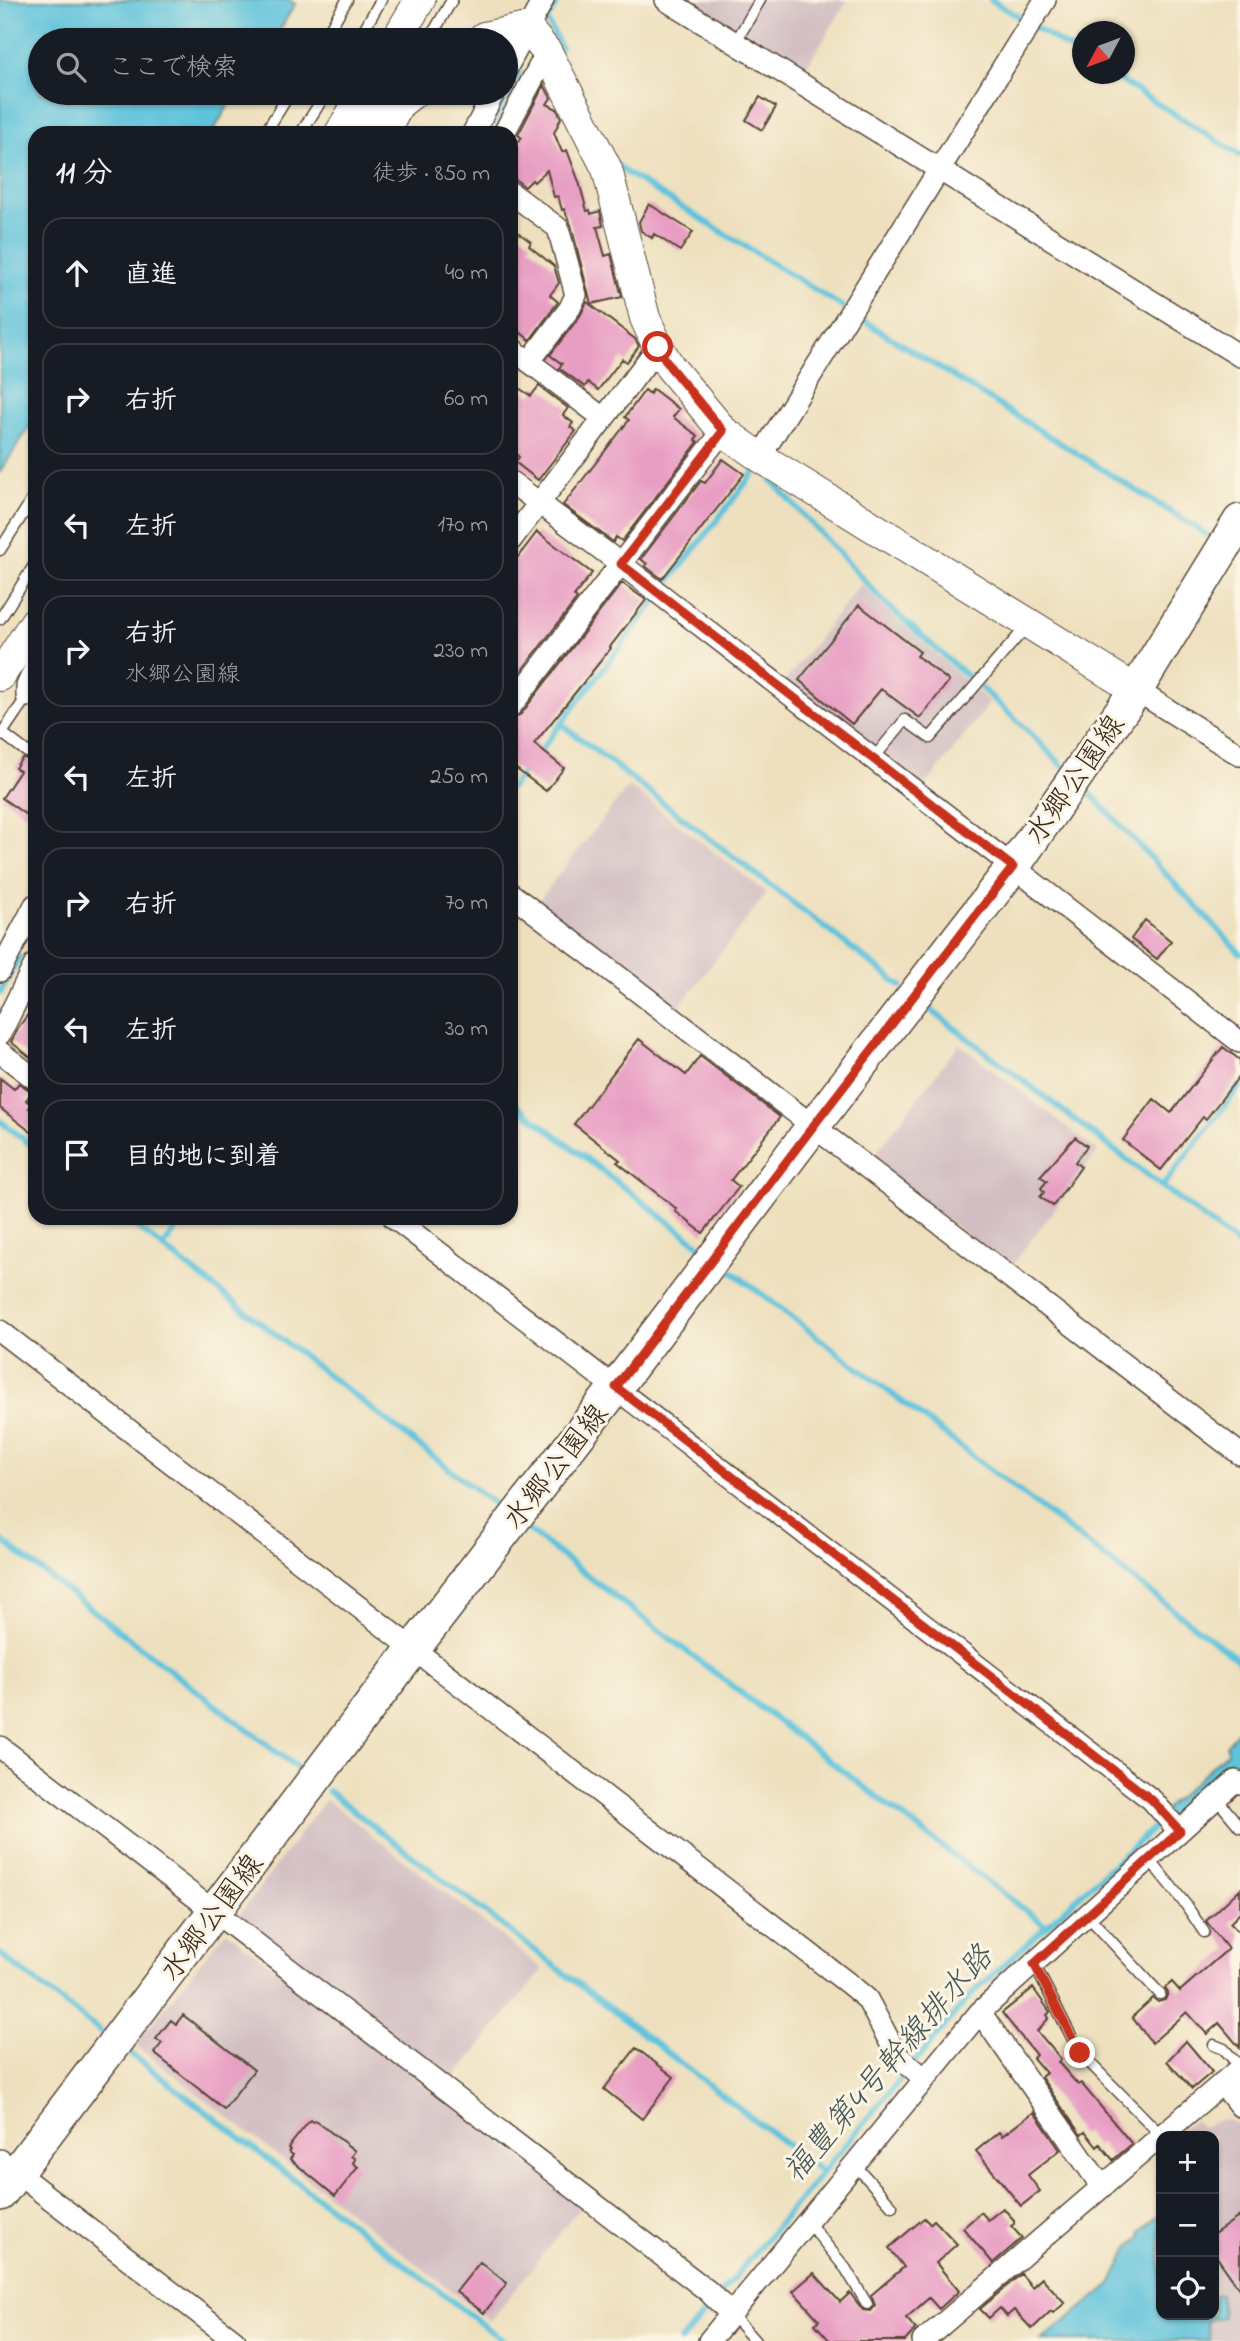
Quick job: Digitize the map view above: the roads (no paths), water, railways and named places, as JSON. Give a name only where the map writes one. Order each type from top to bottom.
[{"type":"main road","name":"水郷公園線","points":[[5,2175],[215,1913],[414,1648],[1013,867],[1136,690],[1240,521]]},
{"type":"street","points":[[403,28],[420,0]]},
{"type":"street","points":[[518,46],[543,0]]},
{"type":"street","points":[[666,0],[1240,356]]},
{"type":"street","points":[[760,457],[1045,0]]},
{"type":"street","points":[[518,31],[527,29]]},
{"type":"street","points":[[527,29],[547,52],[607,169],[645,318],[658,347],[670,367],[723,431],[760,457],[1240,755]]},
{"type":"street","points":[[509,126],[547,52]]},
{"type":"street","points":[[344,126],[357,105]]},
{"type":"street","points":[[377,126],[386,114],[398,105]]},
{"type":"street","points":[[477,126],[488,105]]},
{"type":"street","points":[[518,198],[558,228],[576,295],[570,308],[529,362]]},
{"type":"street","points":[[518,531],[658,347]]},
{"type":"street","points":[[518,353],[603,418]]},
{"type":"street","points":[[518,697],[723,431]]},
{"type":"street","points":[[518,488],[1240,1042]]},
{"type":"street","points":[[0,676],[28,633]]},
{"type":"street","points":[[518,899],[1240,1454]]},
{"type":"street","points":[[0,971],[27,939]]},
{"type":"street","points":[[0,1034],[28,978]]},
{"type":"street","points":[[0,1052],[28,1074]]},
{"type":"street","points":[[403,1225],[1158,1807],[1177,1828]]},
{"type":"street","points":[[0,1331],[849,1984],[867,1999],[901,2058],[923,2077]]},
{"type":"street","points":[[0,1747],[708,2291],[731,2314]]},
{"type":"street","points":[[709,2341],[855,2165],[923,2077],[980,2012],[1149,1859],[1177,1828],[1234,1781],[1240,1783]]},
{"type":"street","points":[[980,2012],[1102,2187]]},
{"type":"street","points":[[1168,2131],[1240,2067]]},
{"type":"street","points":[[1222,2083],[1240,2106]]},
{"type":"street","points":[[923,2341],[1156,2141]]},
{"type":"street","points":[[5,2175],[235,2341]]},
{"type":"lane","points":[[330,28],[347,0]]},
{"type":"lane","points":[[365,28],[381,0]]},
{"type":"lane","points":[[436,28],[452,0]]},
{"type":"lane","points":[[735,43],[760,0]]},
{"type":"lane","points":[[269,126],[282,105]]},
{"type":"lane","points":[[306,126],[319,105]]},
{"type":"lane","points":[[398,126],[409,105]]},
{"type":"lane","points":[[0,550],[28,506]]},
{"type":"lane","points":[[0,619],[28,575]]},
{"type":"lane","points":[[873,759],[905,720],[930,738],[1029,624]]},
{"type":"lane","points":[[27,752],[1,735],[28,696]]},
{"type":"lane","points":[[1216,1798],[1240,1827]]},
{"type":"lane","points":[[1149,1859],[1205,1932]]},
{"type":"lane","points":[[1087,1915],[1160,1994]]},
{"type":"lane","points":[[1034,1964],[1080,2053],[1157,2131]]},
{"type":"lane","points":[[1214,2045],[1224,2049],[1240,2067]]},
{"type":"lane","points":[[855,2165],[892,2206]]},
{"type":"lane","points":[[808,2222],[846,2269],[867,2304]]},
{"type":"lane","points":[[731,2314],[755,2341]]},
{"type":"water","points":[[0,0],[289,0],[295,4],[281,28],[28,28],[28,105],[229,105],[216,126],[28,126],[28,429],[0,472]]},
{"type":"water","points":[[1240,1728],[1240,1770],[1228,1765],[1167,1821],[1160,1814],[1227,1752],[1227,1745]]},
{"type":"water","points":[[1156,2218],[1156,2320],[1206,2320],[1210,2341],[1041,2341],[1111,2284],[1129,2247],[1142,2236],[1140,2232]]},
{"type":"water","points":[[1220,2294],[1223,2317],[1219,2318]]},
{"type":"waterway","points":[[559,0],[547,20],[561,48]]},
{"type":"waterway","points":[[991,0],[1024,20]]},
{"type":"waterway","points":[[1035,27],[1072,51]]},
{"type":"waterway","points":[[1126,84],[1240,155]]},
{"type":"waterway","points":[[492,126],[502,105]]},
{"type":"waterway","points":[[617,165],[843,307]]},
{"type":"waterway","points":[[856,316],[1211,537]]},
{"type":"waterway","points":[[668,583],[756,470]]},
{"type":"waterway","points":[[771,480],[887,605],[969,678]]},
{"type":"waterway","points":[[537,755],[655,601]]},
{"type":"waterway","points":[[981,688],[1065,768]]},
{"type":"waterway","points":[[561,724],[901,986]]},
{"type":"waterway","points":[[518,779],[526,769]]},
{"type":"waterway","points":[[1090,793],[1240,953]]},
{"type":"waterway","points":[[0,993],[19,957]]},
{"type":"waterway","points":[[927,1007],[1240,1246]]},
{"type":"waterway","points":[[1162,1187],[1240,1086]]},
{"type":"waterway","points":[[518,1106],[703,1248]]},
{"type":"waterway","points":[[0,1121],[28,1143]]},
{"type":"waterway","points":[[134,1225],[501,1509]]},
{"type":"waterway","points":[[163,1247],[179,1225]]},
{"type":"waterway","points":[[729,1269],[1240,1661]]},
{"type":"waterway","points":[[528,1530],[1046,1926]]},
{"type":"waterway","points":[[0,1539],[301,1771]]},
{"type":"waterway","points":[[328,1791],[822,2172]]},
{"type":"waterway","name":"福豊第4号幹線排水路","points":[[681,2341],[970,1996],[1163,1819]]},
{"type":"waterway","points":[[0,1954],[101,2032]]},
{"type":"waterway","points":[[131,2054],[504,2341]]}]
